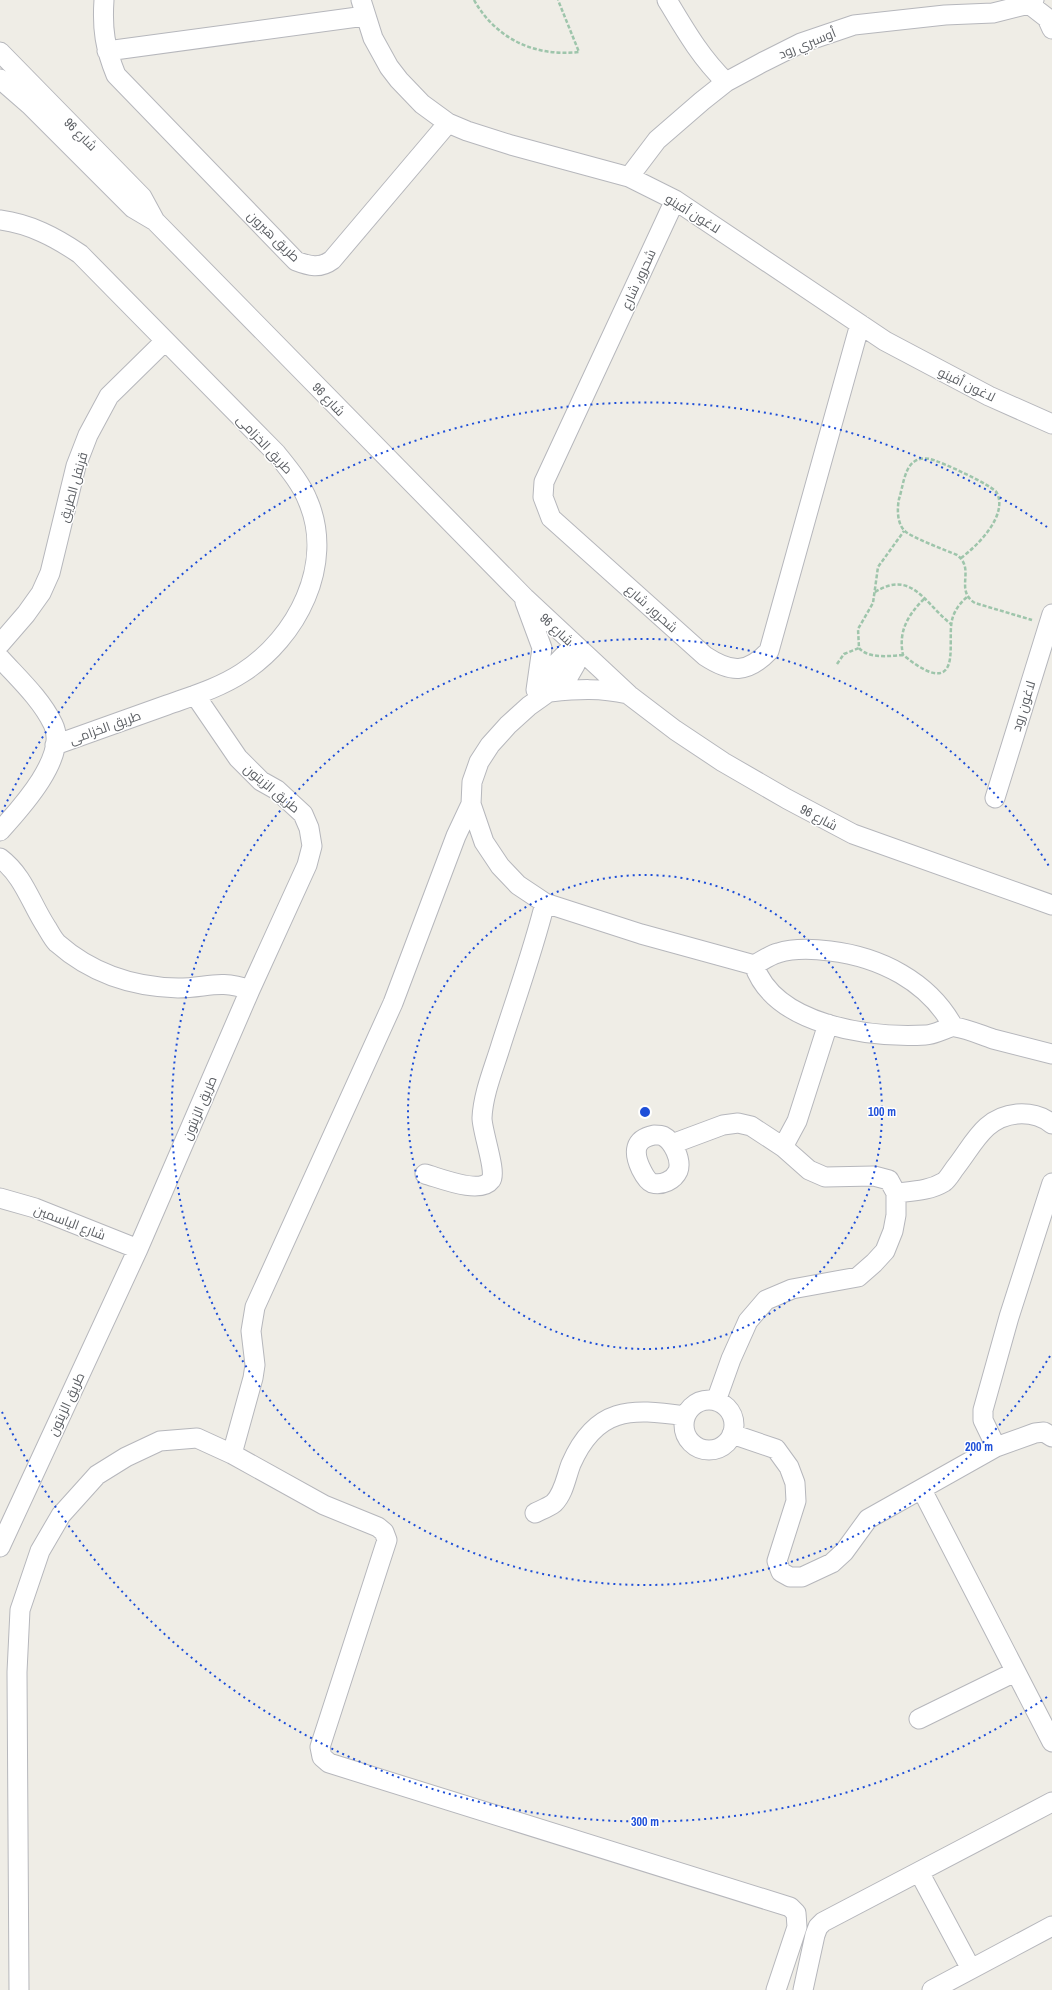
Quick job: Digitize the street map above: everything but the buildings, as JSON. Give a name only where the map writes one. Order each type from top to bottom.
[{"type":"street","name":"طريق هيرون","points":[[104,0],[104,32],[107,51],[116,75],[296,261],[307,266],[325,265],[332,260],[448,123]]},
{"type":"street","points":[[667,0],[698,51],[726,82]]},
{"type":"street","name":"أوسبري رود","points":[[629,177],[657,140],[726,82],[801,43],[854,25],[945,15],[993,13],[1032,2],[1047,18],[1052,29]]},
{"type":"street","points":[[107,51],[363,8]]},
{"type":"street","name":"لاغون أفينو","points":[[363,8],[381,54],[398,80],[422,104],[448,123],[467,131],[511,145],[629,177],[675,200],[885,341],[937,369],[1052,424]]},
{"type":"street","name":"شارع 96","points":[[0,52],[142,197],[155,221]]},
{"type":"street","name":"شارع 96","points":[[0,79],[30,105],[133,208],[155,221],[525,598],[629,695],[675,730],[723,762],[787,799],[853,834],[1052,904]]},
{"type":"street","points":[[0,90],[30,105]]},
{"type":"street","name":"شحرور، شارع","points":[[675,200],[544,482],[543,497],[551,518],[705,656],[720,666],[735,669],[757,663],[769,651],[860,324]]},
{"type":"street","name":"طريق الخزامى","points":[[0,220],[27,226],[46,233],[80,254],[276,453],[291,471],[308,501],[316,534],[316,561],[310,587],[293,622],[268,653],[242,673],[213,688],[55,745]]},
{"type":"street","name":"قرنفل الطريق","points":[[0,644],[26,614],[41,593],[50,573],[76,466],[88,435],[109,396],[166,341]]},
{"type":"street","points":[[525,598],[542,648],[538,696]]},
{"type":"street","name":"لاغون رود","points":[[995,798],[1050,619]]},
{"type":"street","points":[[577,648],[576,666],[567,679],[538,696],[490,745],[479,762],[472,782],[471,804],[484,842],[500,866],[518,884],[544,903],[641,934],[754,965],[779,952],[813,949],[851,954],[881,963],[910,979],[945,1012],[953,1026]]},
{"type":"street","points":[[0,658],[47,714],[54,726],[55,745],[48,766],[38,786],[0,831]]},
{"type":"street","points":[[538,696],[587,688],[606,689],[629,695]]},
{"type":"street","name":"طريق الزيتون","points":[[0,1547],[138,1249],[250,990],[307,865],[312,846],[309,828],[303,814],[277,790],[261,781],[238,758],[195,695]]},
{"type":"street","points":[[232,1454],[253,1378],[255,1365],[251,1330],[255,1307],[393,1003],[456,836],[471,804]]},
{"type":"street","points":[[0,858],[17,875],[56,942],[76,959],[93,969],[131,983],[178,988],[218,983],[233,984],[250,990]]},
{"type":"street","points":[[425,1174],[471,1187],[486,1185],[492,1179],[493,1173],[482,1118],[488,1088],[536,937],[544,903]]},
{"type":"street","points":[[754,965],[758,977],[768,991],[784,1004],[811,1018],[828,1024],[866,1034],[890,1035],[928,1035],[953,1026],[1052,1054]]},
{"type":"street","points":[[784,1147],[797,1121],[828,1024]]},
{"type":"street","points":[[896,1193],[928,1189],[945,1181],[983,1130],[992,1122],[1006,1115],[1038,1115],[1052,1124]]},
{"type":"street","points":[[672,1144],[723,1125],[738,1123],[751,1126],[784,1147],[809,1170],[825,1178],[874,1176],[890,1180],[896,1193],[893,1231],[885,1251],[858,1277],[792,1289],[766,1300],[748,1321],[731,1359],[716,1401]]},
{"type":"street","points":[[996,1447],[983,1420],[983,1410],[1009,1317],[1052,1183]]},
{"type":"street","name":"شارع الياسمين","points":[[0,1198],[35,1208],[138,1249]]},
{"type":"street","points":[[709,1400],[716,1401],[722,1404],[731,1414],[734,1427],[732,1434],[722,1446],[708,1450],[700,1448],[688,1439],[684,1424],[685,1416],[692,1406],[697,1403],[709,1400]]},
{"type":"street","points":[[535,1513],[553,1503],[561,1492],[581,1444],[591,1431],[606,1419],[625,1413],[662,1413],[685,1416]]},
{"type":"street","points":[[732,1434],[776,1449],[789,1467],[795,1483],[796,1501],[777,1561],[781,1572],[790,1577],[802,1577],[832,1563],[844,1552],[868,1519],[996,1447],[1034,1433],[1044,1432],[1052,1436]]},
{"type":"street","points":[[19,1990],[17,1672],[20,1610],[40,1551],[61,1515],[97,1475],[126,1457],[160,1441],[197,1438],[232,1454],[324,1505],[378,1527],[384,1532],[387,1540],[320,1747],[322,1757],[329,1763],[790,1907],[796,1913],[797,1927],[776,1990]]},
{"type":"street","points":[[922,1490],[1052,1742]]},
{"type":"street","points":[[919,1719],[1015,1672]]},
{"type":"street","points":[[803,1990],[815,1935],[818,1927],[823,1922],[1052,1802]]},
{"type":"street","points":[[919,1872],[971,1969]]},
{"type":"street","points":[[932,1990],[1052,1926]]},
{"type":"path","points":[[474,0],[480,12],[493,26],[509,39],[525,47],[544,52],[565,54],[579,52],[558,0]]},
{"type":"path","points":[[961,558],[982,541],[998,510],[999,500],[995,490],[977,480],[930,459],[921,459],[914,462],[906,475],[898,504],[899,520],[904,531],[961,558],[966,566],[964,586],[967,597],[975,603],[1050,619]]},
{"type":"path","points":[[859,648],[858,629],[870,609],[875,592],[878,568],[904,531]]},
{"type":"path","points":[[875,592],[890,584],[902,584],[911,588],[952,624]]},
{"type":"path","points":[[837,664],[844,654],[859,648],[871,654],[903,655],[927,671],[937,673],[943,672],[949,665],[952,624],[958,606],[967,597]]},
{"type":"path","points":[[903,655],[902,639],[906,621],[924,600]]}]
